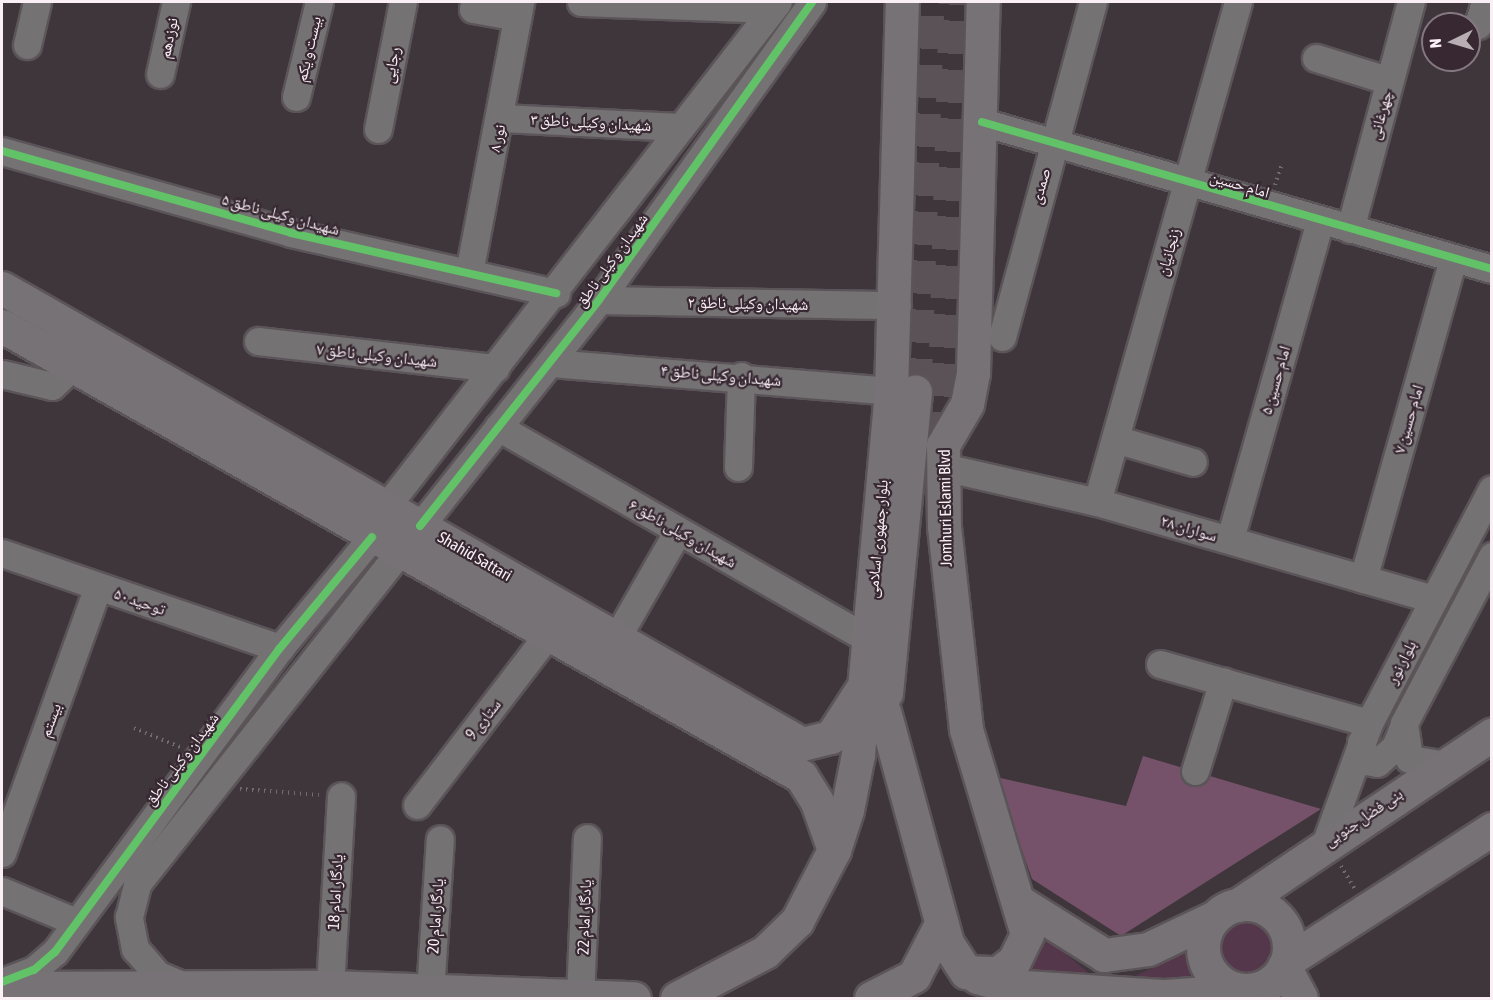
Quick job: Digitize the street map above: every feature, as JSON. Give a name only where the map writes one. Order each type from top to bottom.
[{"type":"main road","name":"بلوار جمهوری اسلامی","points":[[677,999],[765,952],[797,921],[834,850],[858,754],[868,639],[903,391],[897,305],[903,2]]},
{"type":"main road","name":"Jomhuri Eslami Blvd","points":[[975,976],[998,973],[1014,961],[1027,934],[1021,903],[966,729],[947,591],[943,456],[967,404],[973,373],[982,122],[983,2]]},
{"type":"main road","name":"Shahid Sattari","points":[[2,288],[79,352],[385,545],[549,633],[802,760]]},
{"type":"main road","name":"Shahid Sattari","points":[[2,326],[79,352],[386,507],[617,637],[802,760],[834,850]]},
{"type":"main road","name":"Jomhuri Eslami Blvd","points":[[708,999],[773,969],[822,924],[862,834],[877,776],[900,575],[903,391]]},
{"type":"main road","points":[[802,760],[831,737],[850,714],[864,682]]},
{"type":"main road","points":[[884,711],[944,934],[959,965],[975,976],[1010,986],[1163,996],[1248,990],[1272,982],[1285,964],[1491,829]]},
{"type":"main road","name":"بنی فضل جنوبی","points":[[1226,911],[1441,764],[1491,734]]},
{"type":"main road","points":[[1021,903],[1104,955],[1148,949],[1226,911],[1267,909],[1278,919],[1286,932],[1285,964],[1302,999]]},
{"type":"main road","points":[[1226,911],[1206,929],[1204,958],[1220,982],[1248,990]]},
{"type":"main road","points":[[871,999],[914,976],[944,934]]},
{"type":"main road","points":[[2,988],[182,985],[330,987],[444,996],[634,999]]},
{"type":"street","points":[[27,45],[37,2]]},
{"type":"street","name":"نوزدهم","points":[[160,74],[176,2]]},
{"type":"street","name":"بیست و یکم","points":[[296,97],[319,2]]},
{"type":"street","name":"رجایی","points":[[378,129],[403,2]]},
{"type":"street","points":[[475,2],[473,9],[518,9]]},
{"type":"street","points":[[580,2],[775,5]]},
{"type":"street","name":"شهیدان وکیلی ناطق","points":[[420,525],[599,300],[812,2]]},
{"type":"street","name":"صمدی","points":[[1002,337],[1093,2]]},
{"type":"street","name":"زنجانیان","points":[[1097,502],[1238,2]]},
{"type":"street","name":"چهرغانی","points":[[1350,229],[1411,2]]},
{"type":"street","name":"شهیدان وکیلی ناطق","points":[[386,507],[556,293],[775,5]]},
{"type":"street","name":"نور ۸","points":[[469,273],[501,118],[518,9]]},
{"type":"street","points":[[1316,58],[1390,81]]},
{"type":"street","name":"شهیدان وکیلی ناطق ۳","points":[[501,118],[680,127]]},
{"type":"street","name":"امام حسین","points":[[982,122],[1491,269]]},
{"type":"street","name":"شهیدان وکیلی ناطق ۵","points":[[2,151],[291,233],[556,293]]},
{"type":"street","name":"امام حسین ۵","points":[[1230,539],[1320,220]]},
{"type":"street","name":"امام حسین ۷","points":[[1363,579],[1453,259]]},
{"type":"street","name":"شهیدان وکیلی ناطق ٢","points":[[599,300],[897,305]]},
{"type":"street","name":"شهیدان وکیلی ناطق ۷","points":[[258,341],[495,368]]},
{"type":"street","points":[[2,374],[52,386],[79,352]]},
{"type":"street","name":"شهیدان وکیلی ناطق ۴","points":[[551,363],[741,376],[903,391]]},
{"type":"street","points":[[738,467],[741,376]]},
{"type":"street","name":"شهیدان وکیلی ناطق ۶","points":[[498,427],[868,639]]},
{"type":"street","points":[[1115,439],[1193,462]]},
{"type":"street","name":"سواران ۲۸","points":[[943,456],[1433,599]]},
{"type":"street","name":"بلوار نور","points":[[1326,842],[1365,733],[1491,489]]},
{"type":"street","points":[[617,637],[678,531]]},
{"type":"street","points":[[182,985],[158,975],[135,949],[131,900],[137,884],[218,788],[358,606],[385,545]]},
{"type":"street","name":"شهیدان وکیلی ناطق","points":[[2,982],[34,969],[76,922],[280,648],[335,582],[385,545]]},
{"type":"street","name":"توحید ۵۰","points":[[2,553],[280,648]]},
{"type":"street","name":"بلوار نور","points":[[1365,733],[1366,761],[1377,763],[1395,747],[1404,723],[1491,556]]},
{"type":"street","points":[[335,582],[351,586],[358,606]]},
{"type":"street","name":"بیستم","points":[[2,853],[98,587]]},
{"type":"street","name":"ستاری 9","points":[[417,805],[549,633]]},
{"type":"street","points":[[1161,664],[1223,681],[1365,733]]},
{"type":"street","points":[[1195,771],[1223,681]]},
{"type":"street","points":[[1404,723],[1409,759],[1424,765],[1441,764]]},
{"type":"street","name":"یادگار امام 18","points":[[330,987],[341,796]]},
{"type":"street","name":"یادگار امام 22","points":[[558,996],[587,838]]},
{"type":"street","name":"یادگار امام 20","points":[[440,839],[444,996]]},
{"type":"street","points":[[2,891],[76,922]]},
{"type":"path","points":[[134,728],[201,755]]},
{"type":"path","points":[[218,788],[341,796]]},
{"type":"path","points":[[1326,842],[1367,909]]},
{"type":"shaded area","points":[[1143,756],[1321,809],[1121,936],[1032,879],[996,777],[1126,806]]},
{"type":"shaded area","points":[[1246,912],[1259,915],[1271,922],[1278,934],[1281,947],[1278,960],[1271,972],[1259,979],[1246,982],[1233,979],[1221,972],[1214,960],[1211,947],[1214,934],[1221,922],[1233,915]]},
{"type":"shaded area","points":[[1047,933],[1066,954],[1096,979],[1018,976]]},
{"type":"shaded area","points":[[1186,941],[1189,966],[1202,984],[1124,981],[1159,965]]},
{"type":"tunnel","points":[[915,391],[928,2]]},
{"type":"tunnel","points":[[943,445],[955,2]]},
{"type":"cycle path","points":[[420,526],[599,300],[812,2]]},
{"type":"cycle path","points":[[982,122],[1492,269]]},
{"type":"cycle path","points":[[2,151],[291,233],[556,293]]},
{"type":"cycle path","points":[[2,982],[34,970],[55,952],[280,648],[372,537]]}]
